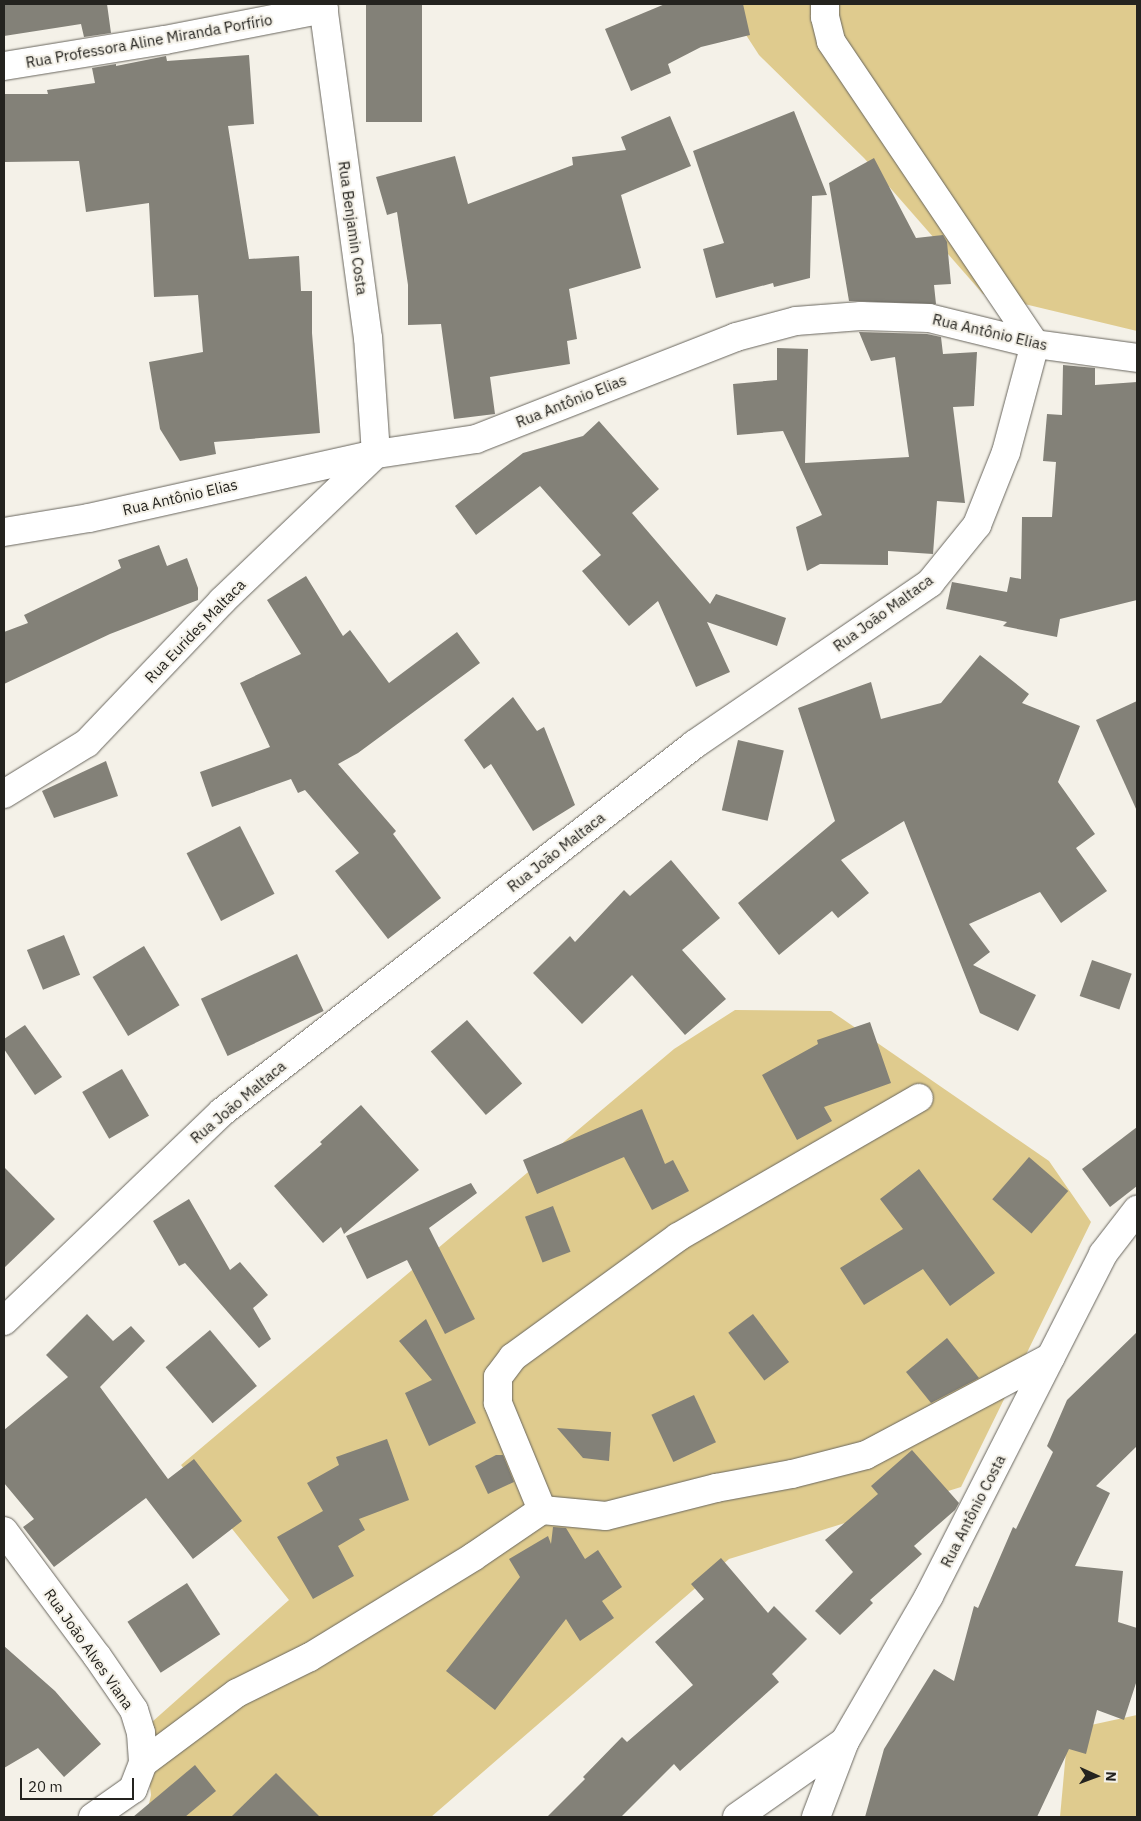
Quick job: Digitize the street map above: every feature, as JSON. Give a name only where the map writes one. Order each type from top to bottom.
[{"type":"street","points":[[825,4],[824,17],[831,41],[1035,344]]},
{"type":"street","name":"Rua Professora Aline Miranda Porfírio","points":[[4,66],[48,57],[165,40],[323,6]]},
{"type":"street","name":"Rua Benjamin Costa","points":[[323,6],[368,338],[376,454]]},
{"type":"street","name":"Rua Antônio Elias","points":[[4,532],[89,518],[376,454],[476,439],[736,337],[796,321],[860,316],[930,318],[1035,344],[1137,358]]},
{"type":"street","name":"Rua João Maltaca","points":[[4,1321],[222,1112],[695,744],[930,582],[977,525],[1006,452],[1035,344]]},
{"type":"street","name":"Rua Eurides Maltaca","points":[[4,794],[87,743],[222,601],[376,454]]},
{"type":"street","points":[[542,1510],[498,1403],[498,1377],[513,1357],[678,1237],[919,1098]]},
{"type":"street","name":"Rua Antônio Costa","points":[[816,1817],[845,1741],[929,1596],[1103,1254],[1137,1210]]},
{"type":"street","points":[[143,1763],[237,1693],[310,1657],[473,1557],[542,1510],[606,1516],[716,1488],[792,1474],[866,1455],[1051,1357]]},
{"type":"street","name":"Rua João Alves Viana","points":[[4,1531],[97,1656],[134,1710],[140,1732],[143,1763],[134,1789],[93,1817]]},
{"type":"street","points":[[737,1817],[845,1741]]},
{"type":"shaded area","points":[[726,4],[1137,4],[1137,331],[983,294],[864,158],[759,55]]},
{"type":"shaded area","points":[[735,1010],[831,1011],[1049,1161],[1091,1222],[961,1487],[729,1559],[431,1817],[146,1817],[151,1795],[143,1730],[289,1600],[181,1465],[674,1049]]},
{"type":"shaded area","points":[[1137,1715],[1137,1817],[1060,1817],[1068,1730]]},
{"type":"building","points":[[4,4],[107,4],[111,33],[84,37],[81,24],[4,36]]},
{"type":"building","points":[[366,4],[422,4],[422,122],[366,122]]},
{"type":"building","points":[[665,4],[743,4],[750,35],[701,47],[668,64],[671,73],[631,91],[605,29]]},
{"type":"building","points":[[249,55],[254,124],[228,126],[249,259],[299,256],[301,291],[312,291],[312,333],[320,433],[214,442],[216,454],[180,461],[160,429],[149,362],[203,352],[198,295],[154,297],[149,203],[86,212],[79,161],[4,162],[4,94],[48,94],[47,90],[95,83],[92,68],[116,64],[116,66],[166,56],[167,61]]},
{"type":"building","points":[[794,111],[827,195],[812,196],[810,278],[774,287],[773,283],[716,298],[703,249],[724,243],[693,151]]},
{"type":"building","points":[[670,116],[691,166],[621,195],[641,268],[569,289],[577,339],[567,341],[570,364],[490,377],[495,414],[454,419],[441,324],[408,325],[408,285],[397,212],[387,215],[376,177],[455,156],[468,204],[573,165],[572,157],[626,150],[621,137]]},
{"type":"building","points":[[874,158],[916,238],[943,235],[947,242],[951,284],[934,285],[936,304],[849,301],[829,183]]},
{"type":"building","points":[[859,332],[927,334],[941,337],[943,354],[977,352],[974,406],[953,407],[965,503],[937,501],[933,554],[888,551],[888,565],[820,564],[807,571],[796,527],[822,515],[783,431],[737,435],[733,384],[777,380],[777,348],[808,349],[805,463],[909,457],[895,357],[871,361]]},
{"type":"building","points":[[1063,365],[1095,368],[1095,385],[1137,382],[1137,600],[1060,619],[1057,637],[1003,626],[1007,622],[946,609],[952,582],[1007,592],[1010,577],[1021,579],[1022,517],[1052,517],[1056,462],[1043,461],[1047,414],[1062,415]]},
{"type":"building","points":[[599,421],[659,489],[632,513],[710,604],[716,594],[786,618],[777,646],[707,622],[730,672],[696,687],[658,601],[629,626],[582,571],[601,555],[540,486],[476,535],[455,506],[523,453],[583,436]]},
{"type":"building","points":[[159,545],[167,566],[187,558],[198,588],[198,600],[110,634],[4,684],[4,632],[28,623],[24,615],[121,568],[118,560]]},
{"type":"building","points":[[306,576],[343,636],[350,630],[389,683],[457,632],[480,663],[358,753],[338,764],[396,831],[393,834],[441,898],[388,939],[335,871],[359,853],[305,790],[298,793],[291,779],[212,807],[200,772],[270,747],[240,683],[301,654],[267,600]]},
{"type":"building","points":[[980,655],[1029,694],[1022,703],[1080,726],[1058,782],[1095,834],[1076,848],[1107,891],[1061,923],[1040,892],[969,924],[990,952],[973,965],[1036,995],[1018,1031],[980,1013],[904,821],[841,860],[869,893],[838,918],[832,911],[779,955],[738,903],[835,821],[798,708],[871,682],[881,719],[941,703]]},
{"type":"building","points":[[513,697],[537,731],[544,727],[575,805],[533,831],[491,764],[484,769],[464,740]]},
{"type":"building","points":[[1137,701],[1137,811],[1096,720]]},
{"type":"building","points":[[738,740],[784,751],[768,821],[722,810]]},
{"type":"building","points":[[106,761],[118,796],[54,818],[42,791]]},
{"type":"building","points":[[240,826],[275,894],[221,921],[187,853]]},
{"type":"building","points":[[671,860],[720,918],[682,950],[726,999],[685,1035],[632,975],[582,1024],[533,973],[570,936],[575,942],[624,890],[630,896]]},
{"type":"building","points":[[64,935],[80,975],[43,990],[27,950]]},
{"type":"building","points":[[144,946],[180,1005],[128,1036],[93,977]]},
{"type":"building","points":[[297,954],[324,1011],[228,1056],[201,999]]},
{"type":"building","points":[[1092,960],[1132,974],[1119,1010],[1080,996]]},
{"type":"building","points":[[467,1020],[522,1083],[486,1115],[431,1051]]},
{"type":"building","points":[[870,1022],[891,1083],[824,1107],[832,1121],[797,1140],[762,1075],[818,1044],[817,1040]]},
{"type":"building","points":[[25,1025],[62,1077],[35,1095],[4,1049],[4,1039]]},
{"type":"building","points":[[122,1069],[149,1116],[109,1139],[82,1092]]},
{"type":"building","points":[[361,1105],[419,1170],[344,1234],[341,1227],[323,1243],[274,1186],[322,1144],[320,1142]]},
{"type":"building","points":[[642,1109],[665,1164],[673,1160],[689,1191],[652,1210],[624,1157],[537,1194],[523,1160]]},
{"type":"building","points":[[1137,1127],[1137,1186],[1110,1207],[1082,1169]]},
{"type":"building","points":[[1029,1157],[1068,1191],[1032,1233],[992,1199]]},
{"type":"building","points":[[4,1167],[55,1219],[4,1268]]},
{"type":"building","points":[[919,1169],[995,1273],[950,1306],[923,1269],[864,1305],[840,1268],[903,1229],[880,1199]]},
{"type":"building","points":[[471,1183],[477,1193],[429,1228],[475,1319],[445,1334],[407,1260],[367,1279],[346,1236]]},
{"type":"building","points":[[189,1199],[230,1270],[240,1262],[268,1295],[253,1308],[271,1339],[259,1348],[185,1263],[179,1266],[153,1221]]},
{"type":"building","points":[[553,1206],[571,1252],[543,1262],[525,1217]]},
{"type":"building","points":[[87,1314],[113,1341],[131,1326],[145,1341],[100,1387],[168,1479],[194,1459],[242,1521],[193,1559],[146,1498],[54,1567],[23,1527],[34,1519],[4,1483],[4,1430],[68,1377],[46,1355]]},
{"type":"building","points":[[753,1314],[789,1362],[764,1381],[728,1333]]},
{"type":"building","points":[[426,1319],[476,1423],[429,1446],[405,1393],[432,1380],[399,1341]]},
{"type":"building","points":[[210,1330],[257,1386],[212,1423],[166,1367]]},
{"type":"building","points":[[1137,1332],[1137,1446],[1096,1486],[1110,1493],[1075,1566],[1123,1571],[1118,1622],[1137,1628],[1137,1680],[1124,1720],[1097,1710],[1086,1754],[1069,1749],[1037,1817],[865,1817],[884,1749],[934,1669],[954,1681],[974,1606],[978,1608],[1013,1527],[1016,1529],[1053,1452],[1047,1446],[1067,1400]]},
{"type":"building","points":[[947,1338],[979,1378],[931,1403],[906,1372]]},
{"type":"building","points":[[694,1395],[716,1442],[673,1462],[651,1415]]},
{"type":"building","points":[[557,1428],[611,1432],[609,1461],[583,1458]]},
{"type":"building","points":[[387,1439],[409,1500],[359,1519],[365,1530],[338,1546],[354,1576],[313,1599],[277,1537],[323,1511],[307,1483],[339,1465],[336,1457]]},
{"type":"building","points":[[912,1450],[959,1503],[955,1510],[914,1546],[922,1554],[870,1600],[873,1603],[840,1635],[815,1611],[853,1572],[825,1540],[878,1494],[871,1486]]},
{"type":"building","points":[[496,1455],[503,1455],[514,1482],[488,1494],[475,1466]]},
{"type":"building","points":[[553,1527],[566,1528],[585,1559],[598,1550],[622,1587],[602,1601],[614,1618],[580,1641],[566,1619],[495,1710],[446,1671],[520,1577],[509,1559],[548,1536],[551,1544]]},
{"type":"building","points":[[721,1558],[768,1613],[774,1606],[807,1639],[772,1674],[779,1682],[680,1771],[674,1764],[621,1817],[547,1817],[585,1779],[583,1777],[622,1737],[627,1742],[693,1685],[655,1642],[704,1599],[691,1584]]},
{"type":"building","points":[[187,1583],[220,1634],[161,1673],[127,1622]]},
{"type":"building","points":[[4,1646],[55,1691],[101,1744],[64,1777],[38,1748],[4,1768]]},
{"type":"building","points":[[195,1765],[216,1791],[185,1817],[133,1817]]},
{"type":"building","points":[[276,1773],[320,1817],[231,1817]]}]
